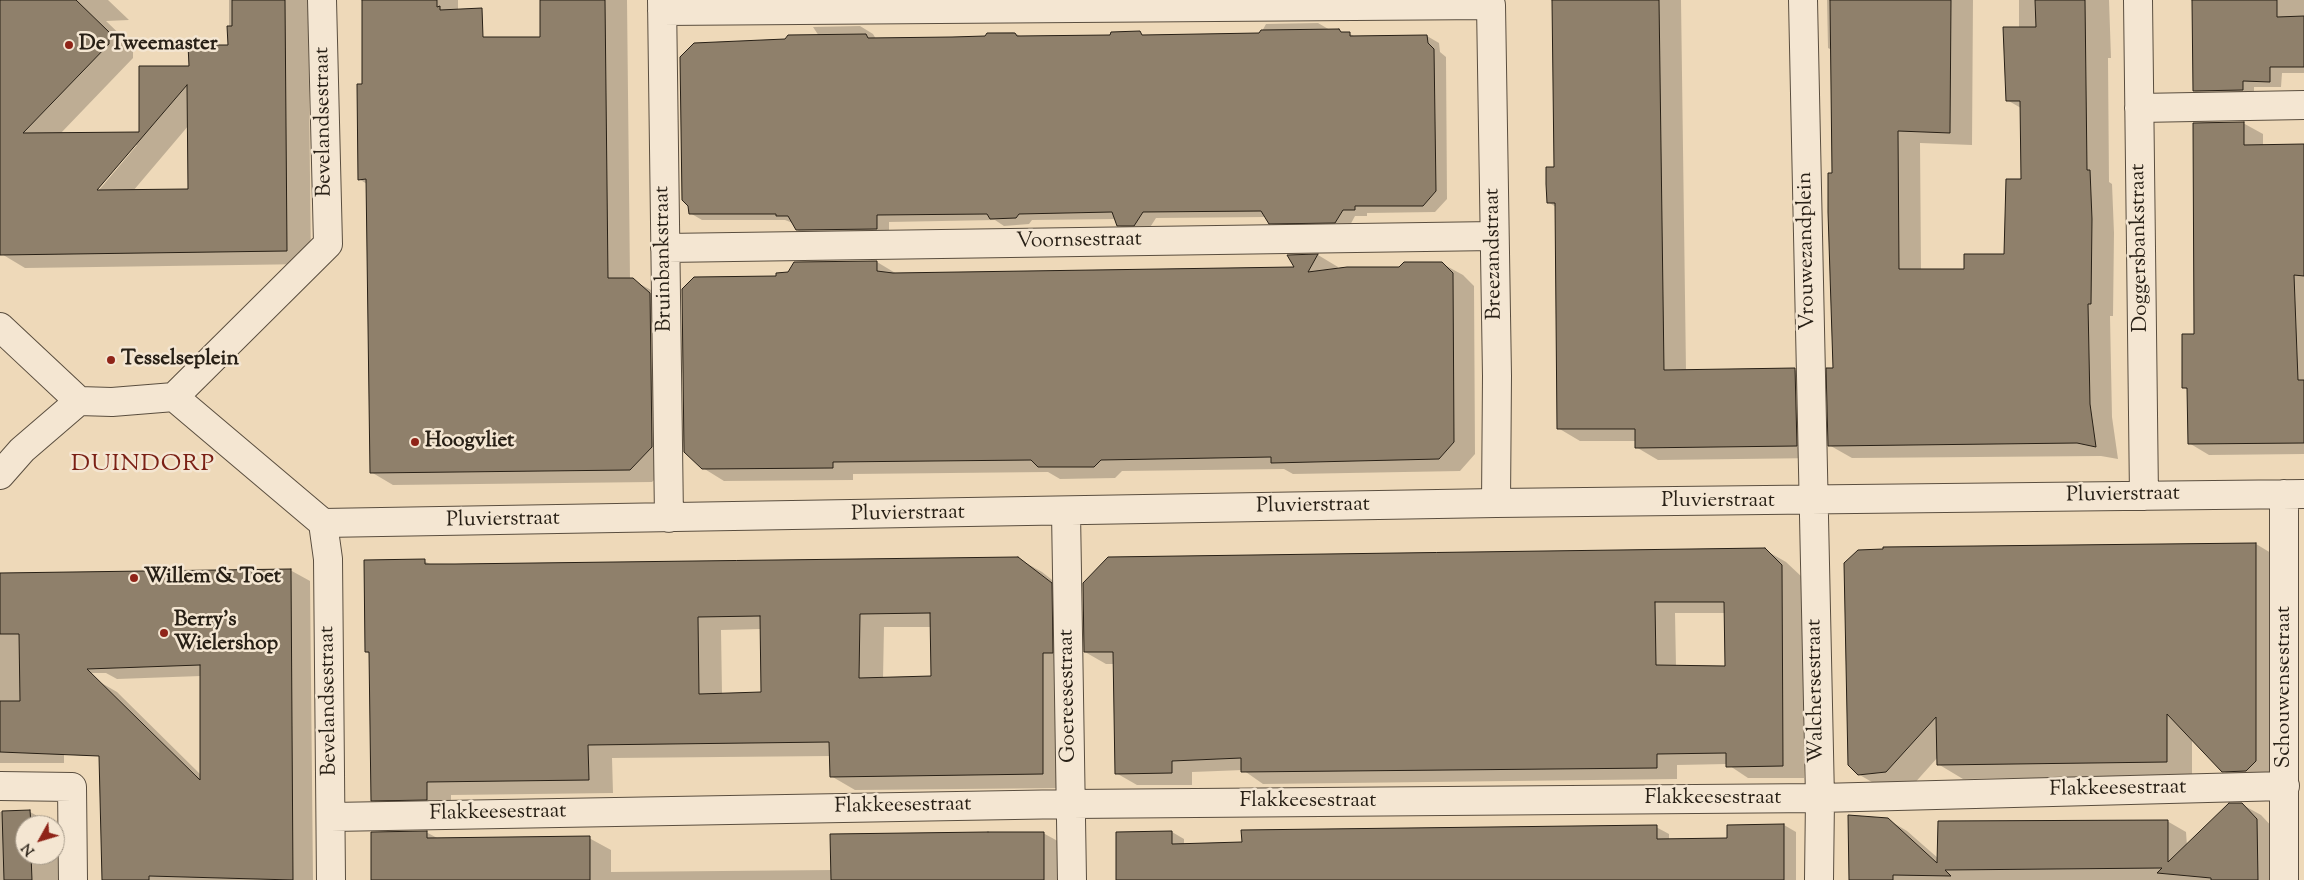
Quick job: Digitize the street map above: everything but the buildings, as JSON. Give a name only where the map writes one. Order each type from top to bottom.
[{"type":"street","name":"Bevelandsestraat","points":[[174,397],[328,244],[322,0]]},
{"type":"street","name":"Vrouwezandplein","points":[[1804,0],[1812,501]]},
{"type":"street","name":"Doggersbankstraat","points":[[2138,0],[2144,496]]},
{"type":"street","name":"Breezandstraat","points":[[662,5],[1491,5],[1496,503]]},
{"type":"street","name":"Bruinbankstraat","points":[[662,5],[669,518]]},
{"type":"street","points":[[2140,108],[2304,105]]},
{"type":"street","name":"Voornsestraat","points":[[665,248],[1494,236]]},
{"type":"street","points":[[0,327],[78,401],[112,402],[174,397],[323,523]]},
{"type":"street","points":[[0,475],[22,450],[78,401]]},
{"type":"street","name":"Pluvierstraat","points":[[323,523],[1066,512],[1496,503],[1812,501],[2294,494]]},
{"type":"street","name":"Schouwensestraat","points":[[2284,880],[2294,494]]},
{"type":"street","name":"Walchersestraat","points":[[1812,501],[1820,798],[1819,880]]},
{"type":"street","name":"Goereesestraat","points":[[1066,512],[1072,880]]},
{"type":"street","name":"Bevelandsestraat","points":[[323,523],[328,558],[331,880]]},
{"type":"street","points":[[0,786],[72,787],[73,880]]},
{"type":"street","name":"Flakkeesestraat","points":[[331,817],[1071,804],[1820,798],[2285,786]]},
{"type":"place","name":"De Tweemaster","points":[[69,45]]},
{"type":"place","name":"Tesselseplein","points":[[111,360]]},
{"type":"place","name":"Hoogvliet","points":[[415,442]]},
{"type":"place","name":"Willem & Toet","points":[[134,578]]},
{"type":"place","name":"Berry's Wielershop","points":[[164,633]]},
{"type":"district","name":"DUINDORP","points":[[143,466]]}]
